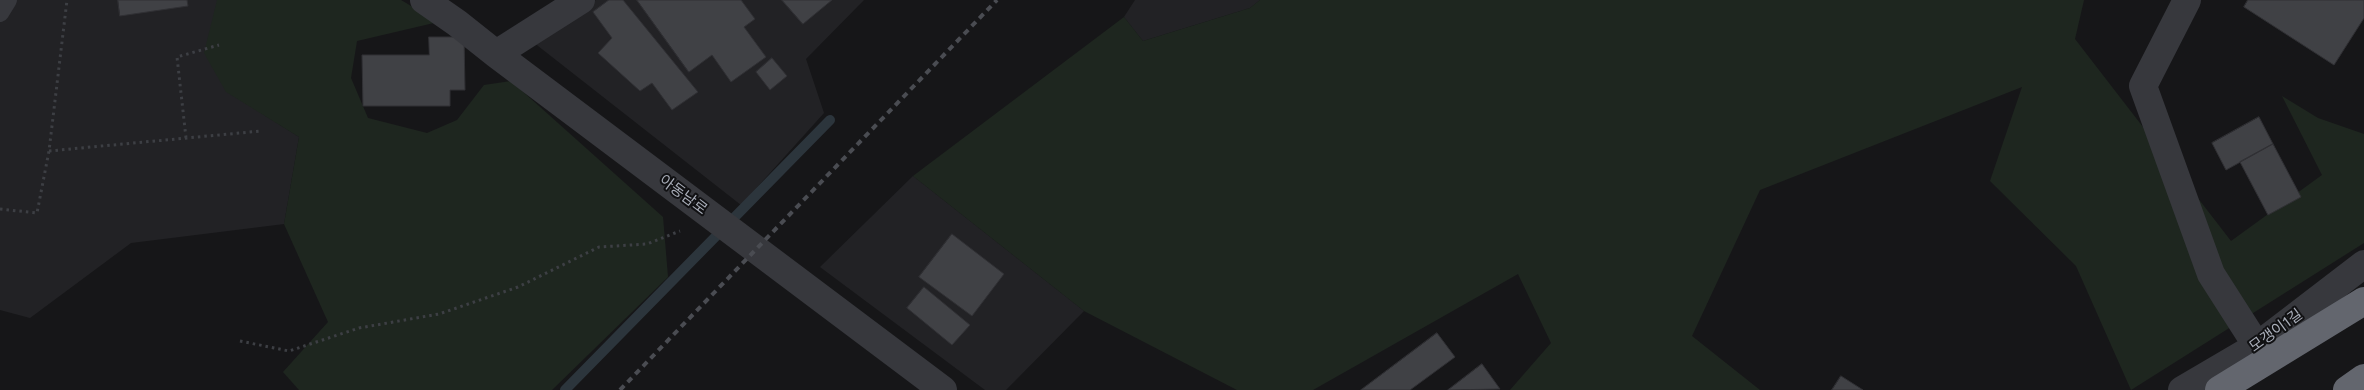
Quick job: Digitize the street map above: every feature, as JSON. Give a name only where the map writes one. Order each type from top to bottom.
[{"type":"highway","points":[[2219,390],[2364,300]]},
{"type":"highway","points":[[2347,390],[2364,378]]},
{"type":"street","name":"아동남로","points":[[424,0],[458,23],[496,54],[943,390]]},
{"type":"street","points":[[496,54],[581,0]]},
{"type":"street","points":[[2187,0],[2143,86],[2211,274],[2257,346]]},
{"type":"street","name":"모갱이1길","points":[[2182,390],[2257,346],[2364,264]]},
{"type":"lane","points":[[0,13],[8,0]]},
{"type":"path","points":[[0,209],[37,212],[49,151],[67,0]]},
{"type":"path","points":[[186,138],[177,57],[219,45]]},
{"type":"path","points":[[49,151],[261,131]]},
{"type":"path","points":[[240,341],[289,351],[359,328],[439,314],[518,287],[599,247],[647,244],[721,224]]},
{"type":"shaded area","points":[[0,0],[217,0],[226,91],[299,137],[284,224],[131,243],[30,318],[0,310]]},
{"type":"shaded area","points":[[217,0],[401,0],[438,22],[357,41],[351,78],[368,118],[427,133],[457,120],[484,85],[511,81],[663,217],[668,277],[552,390],[299,390],[283,372],[328,322],[284,224],[299,137],[226,92],[204,53]]},
{"type":"shaded area","points":[[596,0],[864,0],[806,59],[824,113],[741,205],[533,42]]},
{"type":"shaded area","points":[[1135,0],[1260,0],[1250,8],[1143,41],[1124,17]]},
{"type":"shaded area","points":[[1260,0],[2084,0],[2075,39],[2231,241],[2322,175],[2282,96],[2318,118],[2364,134],[2364,243],[2131,390],[2076,266],[1990,181],[2022,87],[1760,190],[1692,336],[1760,390],[1510,390],[1551,343],[1518,274],[1313,390],[1237,390],[1084,311],[913,176],[1124,17],[1143,41],[1250,8]]},
{"type":"shaded area","points":[[913,176],[1084,311],[1006,390],[985,390],[820,267]]},
{"type":"building","points":[[118,0],[187,0],[188,6],[120,16]]},
{"type":"building","points":[[609,0],[623,0],[698,92],[672,110],[652,83],[640,91],[598,53],[612,38],[593,12]]},
{"type":"building","points":[[637,0],[741,0],[755,19],[744,27],[766,57],[731,82],[712,55],[689,72]]},
{"type":"building","points":[[782,0],[832,0],[803,24]]},
{"type":"building","points":[[2248,0],[2364,0],[2364,18],[2334,65],[2244,7]]},
{"type":"building","points":[[429,37],[464,37],[465,90],[450,90],[450,106],[363,106],[362,55],[429,55]]},
{"type":"building","points":[[772,58],[787,76],[770,90],[756,72]]},
{"type":"building","points":[[2259,117],[2273,144],[2226,170],[2212,143]]},
{"type":"building","points":[[2273,144],[2301,197],[2268,215],[2240,162]]},
{"type":"building","points":[[952,234],[1004,274],[972,316],[919,277]]},
{"type":"building","points":[[924,287],[970,325],[952,345],[907,308]]},
{"type":"building","points":[[1437,333],[1455,357],[1410,390],[1361,390]]},
{"type":"building","points":[[1482,364],[1500,389],[1448,390]]},
{"type":"building","points":[[1841,376],[1863,390],[1832,390]]},
{"type":"waterway","points":[[565,390],[830,120]]},
{"type":"railway","points":[[620,390],[997,0]]}]
